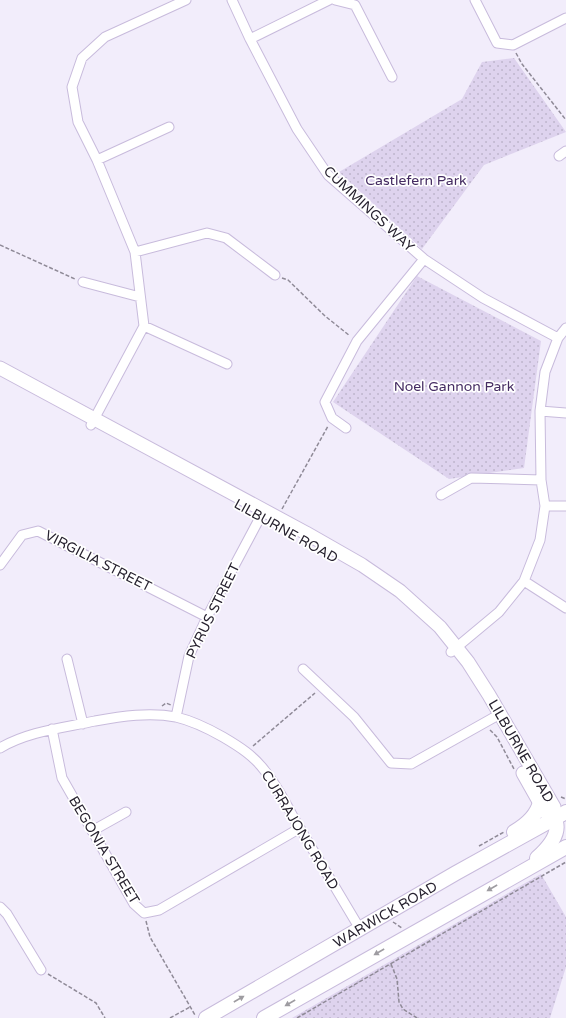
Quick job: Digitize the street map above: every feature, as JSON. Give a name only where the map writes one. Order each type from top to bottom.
[{"type":"main road","points":[[456,873],[469,860],[526,824],[535,814],[540,802]]},
{"type":"main road","points":[[514,876],[537,858],[551,842],[557,829],[557,824],[562,819]]},
{"type":"main road","name":"WARWICK ROAD","points":[[209,1017],[456,873],[562,819]]},
{"type":"main road","points":[[264,1018],[566,847]]},
{"type":"street","points":[[93,422],[144,326],[135,252],[97,160],[78,122],[72,87],[82,58],[105,37],[186,0]]},
{"type":"street","name":"CUMMINGS WAY","points":[[232,0],[250,39],[297,129],[328,175],[424,259],[483,298],[558,338]]},
{"type":"street","points":[[250,39],[329,0]]},
{"type":"street","points":[[335,0],[355,5],[392,77]]},
{"type":"street","points":[[475,0],[497,43],[513,46],[566,18]]},
{"type":"street","points":[[97,160],[170,127]]},
{"type":"street","points":[[135,252],[207,234],[226,238],[274,275]]},
{"type":"street","points":[[346,428],[332,418],[324,402],[357,341],[424,259]]},
{"type":"street","points":[[83,282],[140,297]]},
{"type":"street","points":[[144,326],[227,364]]},
{"type":"street","points":[[454,650],[499,612],[524,581],[540,540],[545,506],[541,480],[540,412],[545,372],[558,338],[566,328]]},
{"type":"street","name":"LILBURNE ROAD","points":[[0,368],[93,422],[263,513],[337,550],[400,591],[440,627],[454,650],[468,662],[545,812],[562,819]]},
{"type":"street","name":"LILBURNE ROAD","points":[[0,377],[93,422]]},
{"type":"street","points":[[540,412],[566,413]]},
{"type":"street","points":[[441,495],[471,478],[541,480]]},
{"type":"street","points":[[545,506],[566,506]]},
{"type":"street","name":"PYRUS STREET","points":[[176,717],[190,656],[207,617],[263,513]]},
{"type":"street","name":"VIRGILIA STREET","points":[[0,565],[22,535],[38,531],[207,617]]},
{"type":"street","points":[[524,581],[566,608]]},
{"type":"street","points":[[67,659],[84,724]]},
{"type":"street","points":[[303,668],[354,717],[391,764],[411,764],[496,716]]},
{"type":"street","name":"CURRAJONG ROAD","points":[[0,748],[8,743],[52,729],[129,716],[153,715],[176,717],[211,730],[247,751],[265,770],[282,795],[360,929]]},
{"type":"street","name":"LILBURNE ROAD","points":[[496,716],[562,819]]},
{"type":"street","name":"BEGONIA STREET","points":[[52,729],[62,778],[134,904],[144,913],[159,910],[300,828]]},
{"type":"street","points":[[92,831],[126,812]]},
{"type":"street","points":[[0,906],[7,914],[41,970]]},
{"type":"path","points":[[513,46],[522,64],[566,120]]},
{"type":"path","points":[[0,246],[83,282]]},
{"type":"path","points":[[274,275],[288,280],[325,316],[357,341]]},
{"type":"path","points":[[281,511],[332,418]]},
{"type":"path","points":[[247,751],[322,687]]},
{"type":"path","points":[[158,707],[166,703],[179,707]]},
{"type":"path","points":[[560,797],[566,799]]},
{"type":"path","points":[[298,1018],[566,862]]},
{"type":"path","points":[[144,913],[150,937],[190,1007],[170,1018]]},
{"type":"path","points":[[391,964],[397,979],[399,1002],[403,1009],[417,1018]]},
{"type":"path","points":[[41,970],[96,1002],[105,1018]]},
{"type":"green space","name":"Castlefern Park","points":[[514,58],[566,132],[484,165],[422,249],[339,172],[462,99],[482,62]]},
{"type":"green space","name":"Noel Gannon Park","points":[[417,276],[541,341],[524,468],[449,479],[333,402]]},
{"type":"green space","points":[[541,874],[566,917],[566,967],[550,1018],[292,1018]]}]
